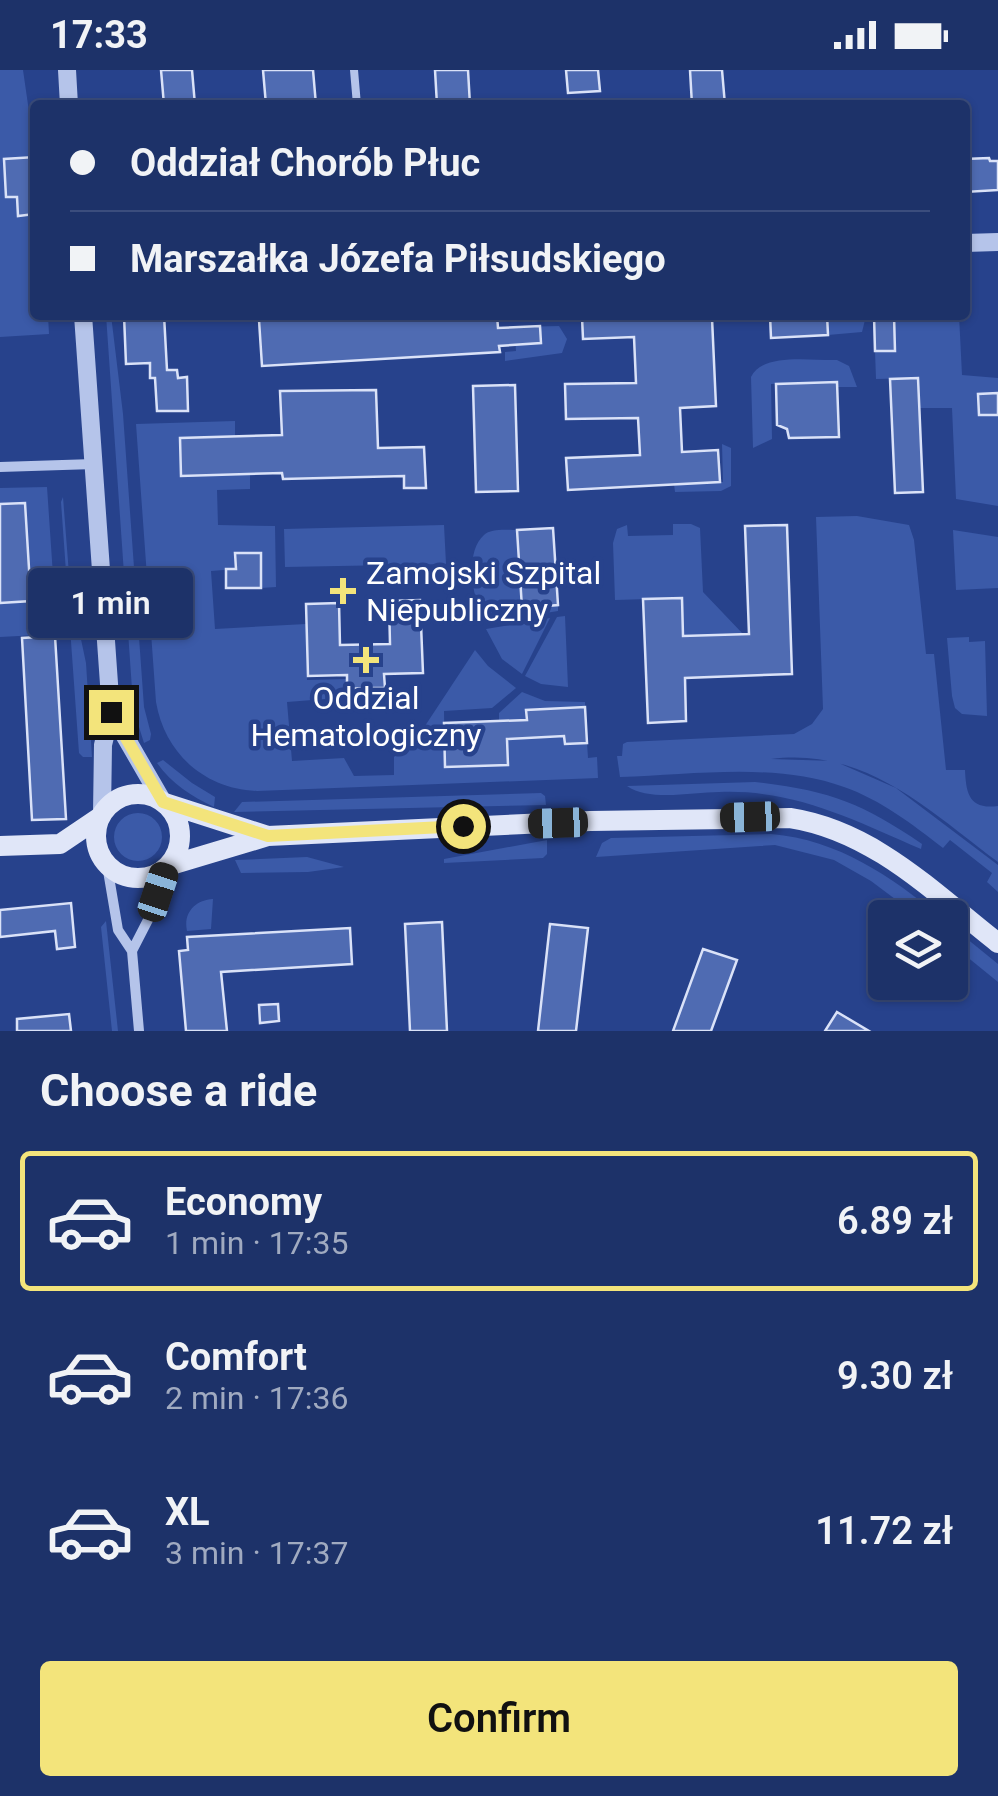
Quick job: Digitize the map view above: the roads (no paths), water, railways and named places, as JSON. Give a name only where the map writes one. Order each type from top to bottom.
[{"type":"main road","points":[[60,844],[125,795],[145,794],[268,836]]},
{"type":"main road","points":[[164,803],[177,819],[180,839],[166,867]]},
{"type":"main road","points":[[101,815],[96,845],[106,864]]},
{"type":"main road","points":[[0,846],[60,844],[122,875],[140,878],[268,836],[590,822],[762,817],[805,820],[870,845],[998,943]]},
{"type":"street","points":[[66,70],[69,100]]},
{"type":"street","points":[[970,243],[998,242]]},
{"type":"street","points":[[83,320],[111,712],[102,745],[101,815]]},
{"type":"street","points":[[0,467],[94,464]]},
{"type":"street","points":[[111,712],[164,803]]},
{"type":"street","points":[[106,864],[118,930],[132,950],[140,1031]]},
{"type":"street","points":[[132,950],[150,916],[166,867]]},
{"type":"lane","points":[[354,70],[356,100]]},
{"type":"place","name":"Zamojski Szpital Niepubliczny","points":[[343,591]]},
{"type":"place","name":"Oddzial Hematologiczny","points":[[366,660]]}]
